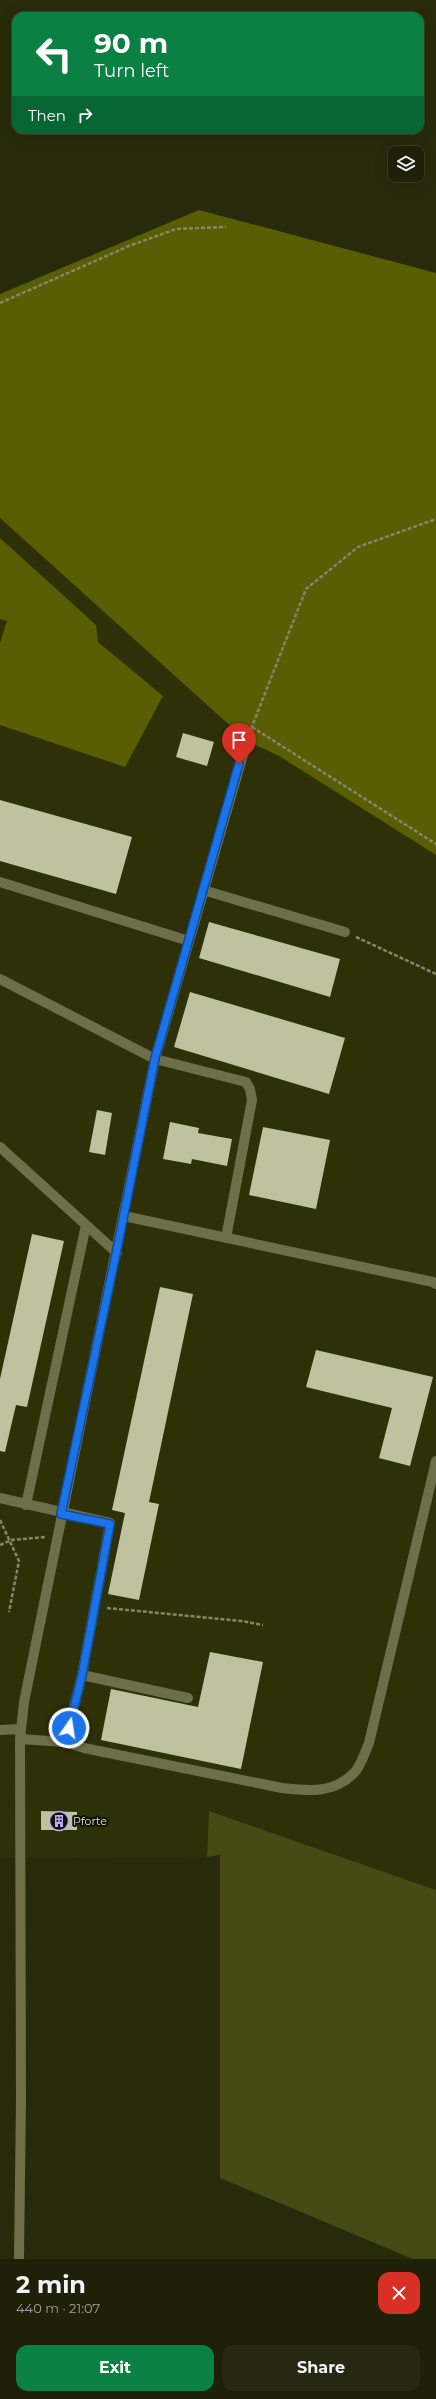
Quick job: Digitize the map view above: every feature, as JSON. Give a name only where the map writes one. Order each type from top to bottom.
[{"type":"street","points":[[19,2259],[20,1734],[25,1694],[61,1514],[124,1216],[155,1058],[247,741]]},
{"type":"street","points":[[0,882],[189,940]]},
{"type":"street","points":[[203,890],[345,932]]},
{"type":"street","points":[[0,979],[155,1058],[240,1079],[246,1082],[250,1089],[252,1100],[226,1238]]},
{"type":"street","points":[[0,1147],[116,1254]]},
{"type":"street","points":[[124,1216],[435,1280]]},
{"type":"street","points":[[26,1505],[86,1225]]},
{"type":"street","points":[[0,1730],[33,1738],[66,1742],[84,1748],[282,1788],[314,1792],[340,1784],[355,1772],[369,1743],[436,1461]]},
{"type":"street","points":[[0,1498],[61,1514],[110,1524],[82,1675],[66,1742]]},
{"type":"street","points":[[82,1675],[188,1698]]},
{"type":"path","points":[[0,303],[129,246],[176,229],[226,227]]},
{"type":"path","points":[[247,741],[306,589],[358,547],[436,519]]},
{"type":"path","points":[[252,727],[436,844]]},
{"type":"path","points":[[345,932],[436,974]]},
{"type":"path","points":[[0,1520],[19,1561],[9,1612]]},
{"type":"path","points":[[0,1545],[10,1540],[57,1536]]},
{"type":"path","points":[[94,1607],[241,1621],[262,1625]]},
{"type":"shaded area","points":[[199,210],[436,273],[436,855],[279,756],[247,741],[0,518],[0,294]]},
{"type":"shaded area","points":[[0,518],[247,741],[279,756],[436,854],[436,1890],[210,1811],[207,1857],[0,1858]]},
{"type":"shaded area","points":[[0,538],[96,625],[98,642],[163,696],[125,767],[0,725],[0,643],[7,621],[0,619]]},
{"type":"green space","points":[[209,1811],[436,1890],[436,2259],[413,2259],[220,2178],[220,1855],[207,1857]]},
{"type":"building","points":[[183,733],[214,742],[207,766],[176,757]]},
{"type":"building","points":[[0,800],[132,837],[116,894],[0,861]]},
{"type":"building","points":[[209,922],[340,959],[330,997],[199,958]]},
{"type":"building","points":[[190,992],[345,1038],[329,1094],[174,1047]]},
{"type":"building","points":[[97,1110],[112,1113],[105,1155],[89,1152]]},
{"type":"building","points":[[170,1122],[199,1128],[198,1133],[232,1139],[227,1166],[192,1159],[191,1164],[163,1159]]},
{"type":"building","points":[[263,1127],[330,1140],[316,1209],[249,1195]]},
{"type":"building","points":[[32,1234],[64,1241],[27,1407],[16,1405],[5,1452],[0,1451],[0,1379]]},
{"type":"building","points":[[160,1287],[193,1294],[149,1502],[159,1504],[139,1600],[108,1594],[125,1513],[112,1510]]},
{"type":"building","points":[[316,1350],[433,1377],[410,1466],[379,1458],[392,1408],[306,1387]]},
{"type":"building","points":[[210,1652],[263,1662],[241,1769],[101,1740],[111,1689],[198,1707]]},
{"type":"building","name":"Pforte","points":[[41,1811],[77,1812],[77,1830],[41,1830]]},
{"type":"place","name":"Pforte","points":[[59,1821]]},
{"type":"route","points":[[69,1728],[82,1675],[110,1524],[61,1514],[116,1254],[155,1058],[239,764]]}]
